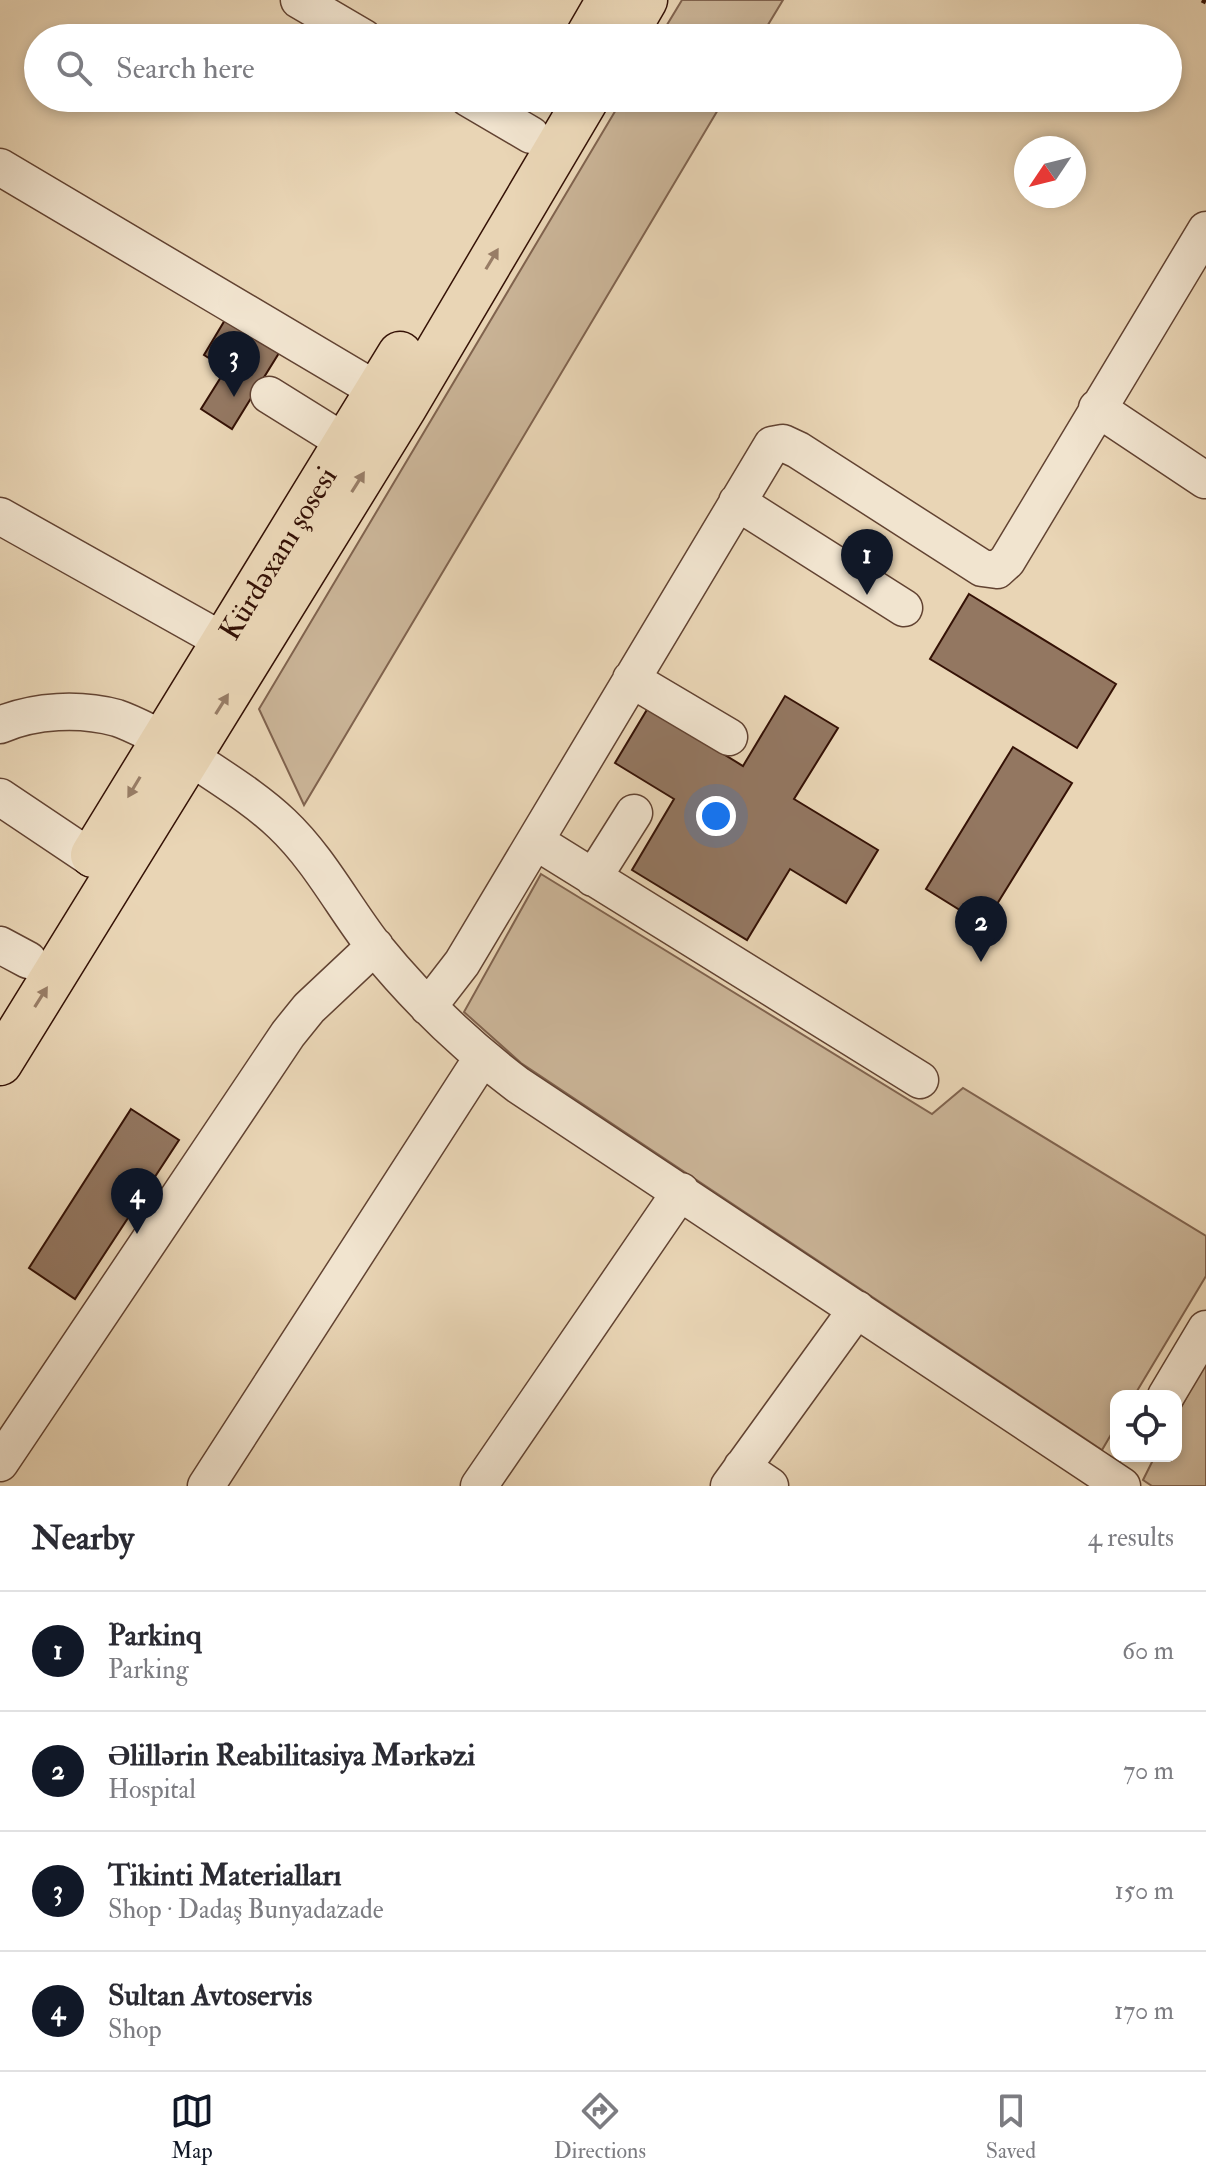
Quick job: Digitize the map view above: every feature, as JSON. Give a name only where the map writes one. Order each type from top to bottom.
[{"type":"main road","points":[[595,24],[609,0]]},
{"type":"main road","points":[[631,24],[645,0]]},
{"type":"main road","name":"Kürdəxanı şosesi","points":[[0,1005],[14,952],[176,748],[223,641],[378,391],[545,112]]},
{"type":"main road","points":[[0,1063],[176,748],[404,408],[579,112]]},
{"type":"street","points":[[299,0],[340,24]]},
{"type":"street","points":[[492,112],[531,135]]},
{"type":"street","points":[[0,167],[378,391]]},
{"type":"street","points":[[428,1007],[462,963],[772,445],[783,443],[982,568],[997,570],[1007,561],[1097,408],[1203,241]]},
{"type":"street","points":[[269,395],[346,443]]},
{"type":"street","points":[[1097,408],[1205,480]]},
{"type":"street","points":[[737,502],[904,608]]},
{"type":"street","points":[[0,516],[223,641]]},
{"type":"street","points":[[631,679],[729,737]]},
{"type":"street","points":[[0,725],[39,714],[72,713],[117,718],[176,748],[255,800],[284,826],[375,946],[428,1007],[482,1058],[518,1085],[857,1309],[1123,1475]]},
{"type":"street","points":[[0,797],[91,858]]},
{"type":"street","points":[[593,878],[634,813]]},
{"type":"street","points":[[535,841],[920,1080]]},
{"type":"street","points":[[0,1463],[288,1034],[309,1008],[375,946]]},
{"type":"street","points":[[206,1486],[482,1058]]},
{"type":"street","points":[[479,1486],[681,1191]]},
{"type":"street","points":[[747,1480],[857,1309]]},
{"type":"street","points":[[1170,1390],[1206,1329]]},
{"type":"shaded area","points":[[682,0],[783,0],[768,24],[667,24]]},
{"type":"shaded area","points":[[615,112],[717,112],[304,805],[259,709]]},
{"type":"shaded area","points":[[541,874],[932,1114],[963,1088],[1206,1236],[1206,1276],[1138,1390],[1110,1390],[1110,1436],[1102,1450],[521,1063],[464,1012]]},
{"type":"shaded area","points":[[1206,1360],[1206,1486],[1152,1486],[1143,1480],[1152,1462],[1182,1462],[1182,1406]]},
{"type":"building","points":[[225,320],[279,353],[232,429],[201,409],[226,369],[204,355]]},
{"type":"building","points":[[969,594],[1116,684],[1077,748],[930,659]]},
{"type":"building","points":[[785,696],[838,728],[794,799],[878,850],[846,903],[790,869],[747,940],[632,870],[674,799],[615,763],[648,708],[743,766]]},
{"type":"building","points":[[1013,747],[1072,783],[984,925],[926,889]]},
{"type":"building","points":[[131,1109],[179,1140],[75,1299],[29,1268]]},
{"type":"place","name":"Tikinti Materialları","points":[[234,397]]},
{"type":"place","name":"Parkinq","points":[[867,595]]},
{"type":"place","name":"Əlillərin Reabilitasiya Mərkəzi","points":[[981,962]]},
{"type":"place","name":"Sultan Avtoservis","points":[[137,1234]]}]
